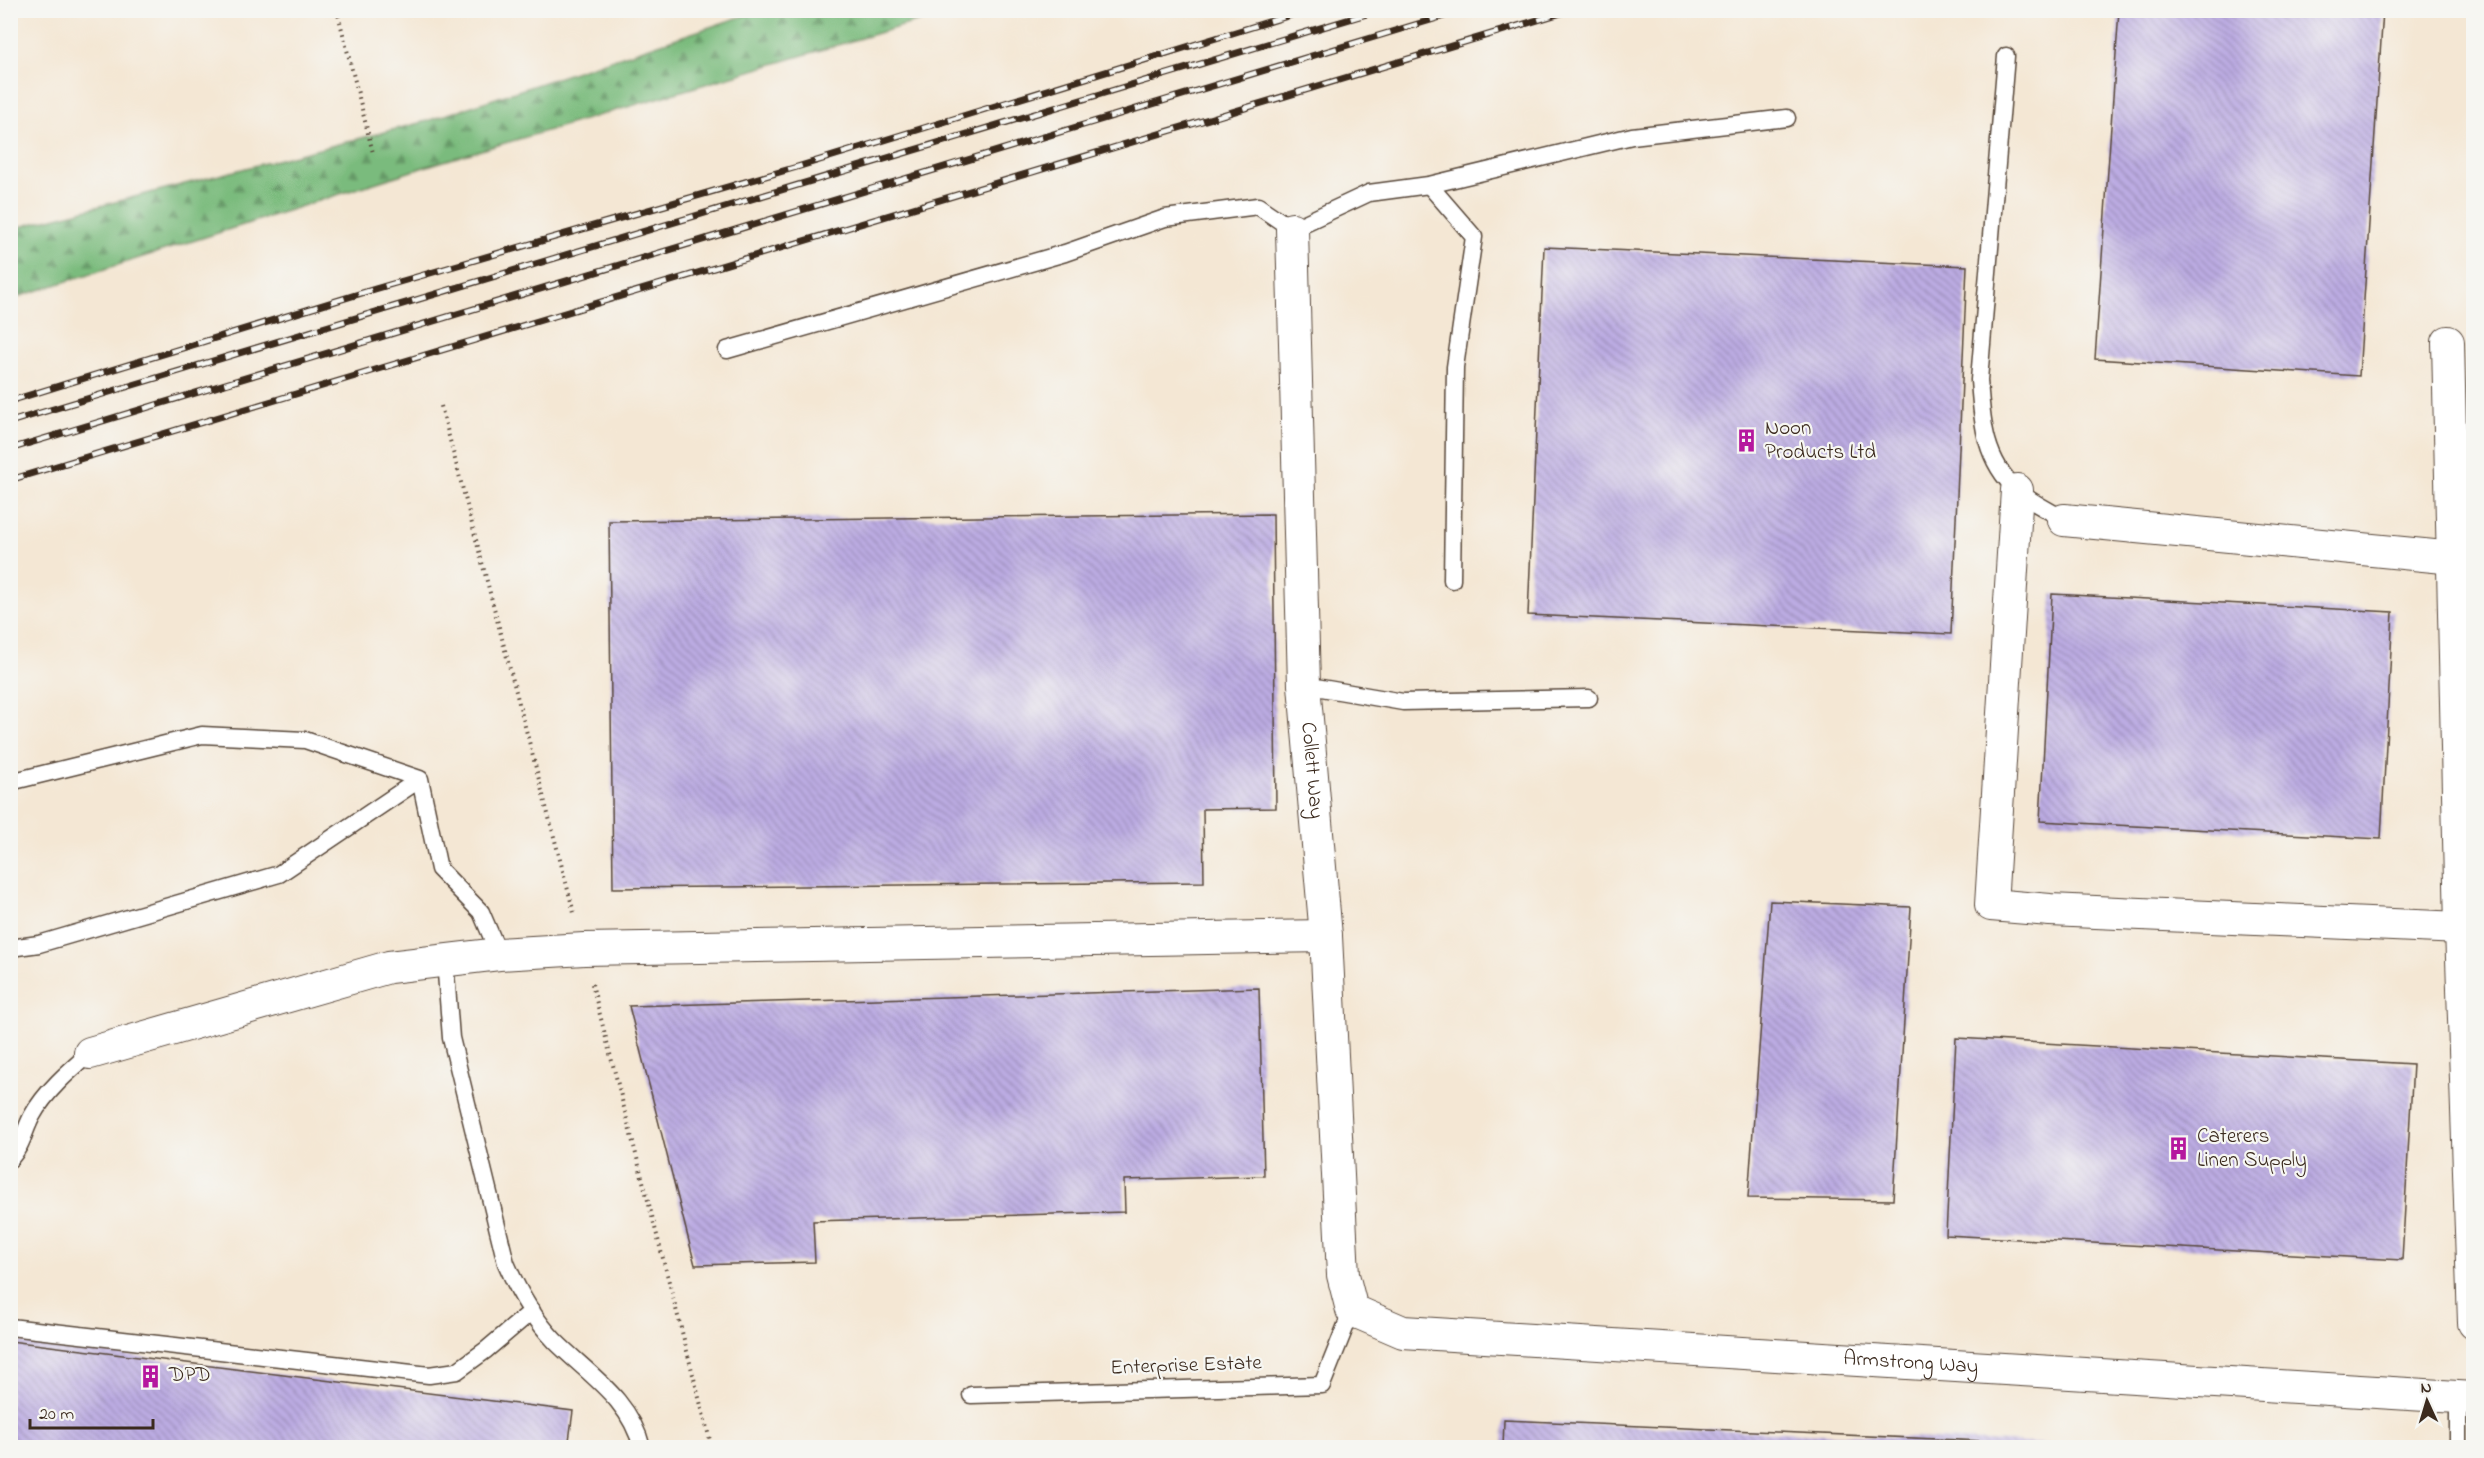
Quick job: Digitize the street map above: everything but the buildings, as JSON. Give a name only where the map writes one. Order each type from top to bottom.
[{"type":"street","name":"Collett Way","points":[[1292,229],[1304,685],[1326,936],[1342,1275],[1352,1310]]},
{"type":"street","points":[[2448,342],[2461,928],[2474,1323]]},
{"type":"street","points":[[2017,490],[1991,905],[2050,910],[2461,928]]},
{"type":"street","points":[[2064,520],[2454,558]]},
{"type":"street","points":[[90,1053],[389,967],[499,954],[596,949],[1326,936]]},
{"type":"street","name":"Armstrong Way","points":[[1352,1310],[1403,1332],[2466,1398]]},
{"type":"lane","points":[[2006,56],[1979,380],[1982,429],[1995,462],[2017,490],[2064,520]]},
{"type":"lane","points":[[727,350],[1065,253],[1165,218],[1258,206],[1292,229],[1369,193],[1429,185],[1632,136],[1787,118]]},
{"type":"lane","points":[[1429,185],[1474,237],[1455,367],[1452,580]]},
{"type":"lane","points":[[1304,685],[1403,702],[1589,698]]},
{"type":"lane","points":[[10,782],[202,735],[305,740],[420,779]]},
{"type":"lane","points":[[10,948],[39,944],[279,874],[420,779]]},
{"type":"lane","points":[[420,779],[440,869],[481,912],[499,954]]},
{"type":"lane","points":[[445,960],[451,1038],[506,1263],[518,1290],[554,1340],[618,1400],[638,1429],[642,1448]]},
{"type":"lane","points":[[10,1159],[19,1150],[32,1116],[66,1073],[90,1053]]},
{"type":"lane","name":"Enterprise Estate","points":[[971,1395],[1322,1384],[1352,1310]]},
{"type":"lane","points":[[10,1327],[429,1375],[458,1371],[532,1311]]},
{"type":"lane","points":[[2458,1448],[2466,1398]]},
{"type":"path","points":[[337,10],[373,153]]},
{"type":"path","points":[[441,406],[573,910]]},
{"type":"path","points":[[590,974],[712,1448]]},
{"type":"green space","points":[[758,11],[953,11],[434,164],[11,299],[11,229],[427,121]]},
{"type":"railway","points":[[10,401],[375,289],[797,167],[1307,10]]},
{"type":"railway","points":[[10,422],[1380,10]]},
{"type":"railway","points":[[10,449],[1464,10]]},
{"type":"railway","points":[[10,480],[1571,10]]},
{"type":"place","name":"Noon Products Ltd","points":[[1747,441]]},
{"type":"place","name":"Caterers Linen Supply","points":[[2179,1149]]},
{"type":"place","name":"DPD","points":[[151,1376]]}]
